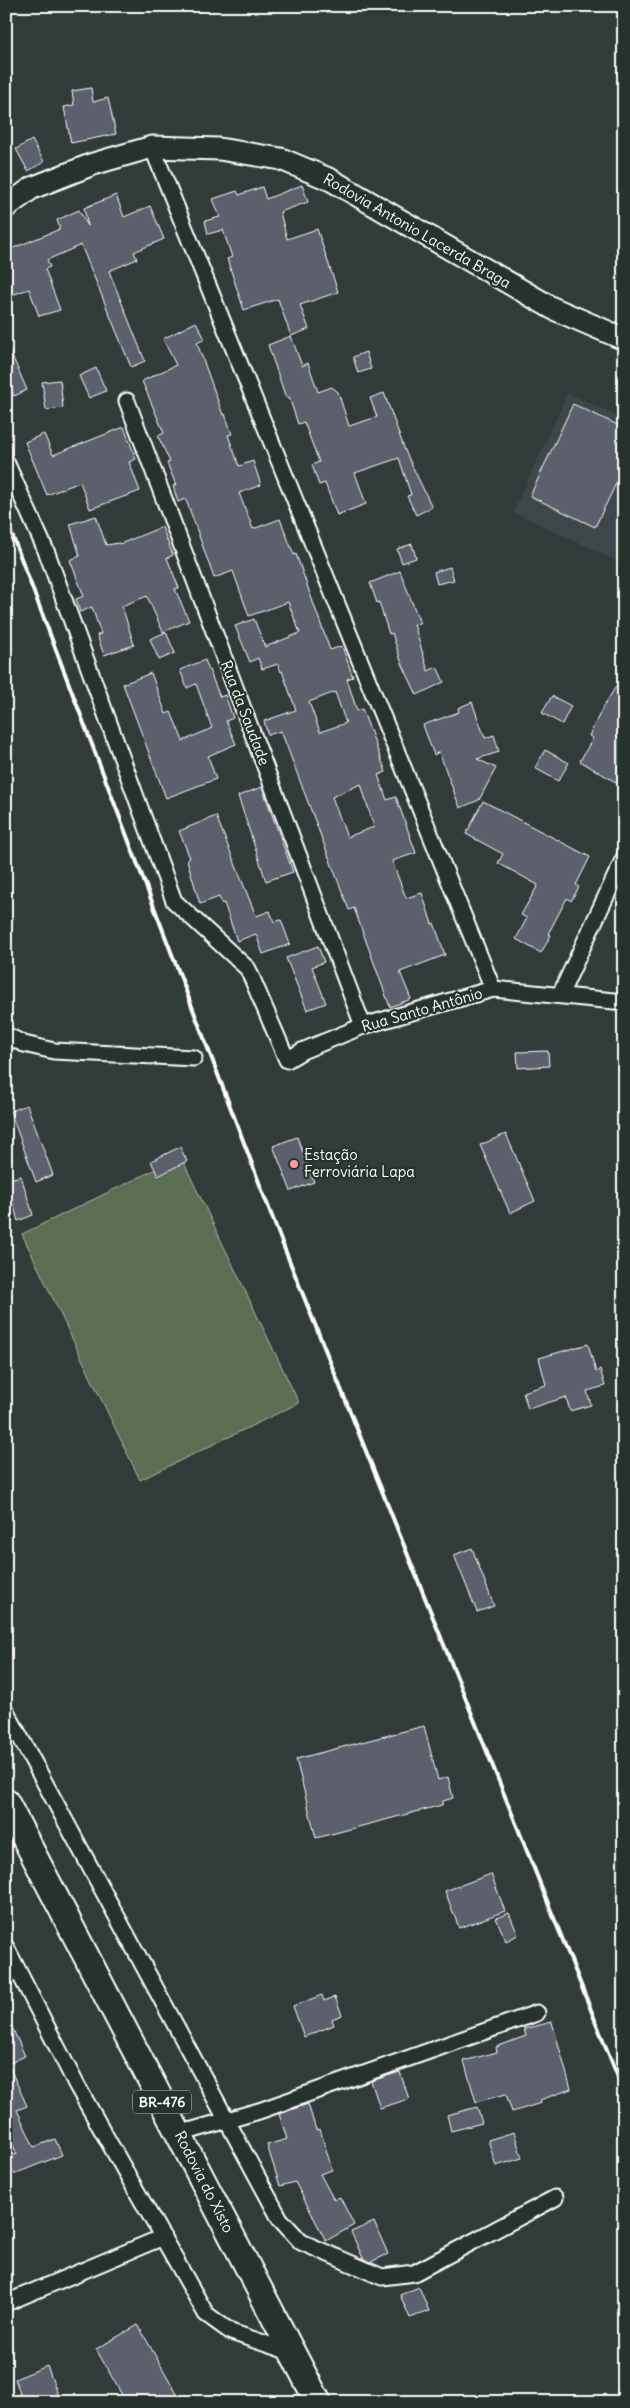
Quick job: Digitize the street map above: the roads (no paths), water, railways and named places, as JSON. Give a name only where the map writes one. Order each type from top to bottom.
[{"type":"highway","name":"Rodovia do Xisto","points":[[6,1802],[318,2402]]},
{"type":"main road","name":"Rodovia Antonio Lacerda Braga","points":[[6,207],[32,188],[93,164],[152,147],[219,149],[281,159],[331,180],[552,308],[624,338]]},
{"type":"street","points":[[152,147],[493,990]]},
{"type":"street","name":"Rua da Saudade","points":[[127,401],[363,1026]]},
{"type":"street","name":"Rua Santo Antônio","points":[[6,462],[47,553],[174,901],[248,969],[287,1060],[302,1051],[363,1026],[493,990],[624,1002]]},
{"type":"street","points":[[560,995],[624,858]]},
{"type":"street","points":[[6,1035],[24,1044],[54,1051],[194,1058]]},
{"type":"street","points":[[6,1711],[280,2219],[300,2242],[382,2278],[414,2273],[555,2198]]},
{"type":"street","points":[[6,1947],[13,1976],[206,2314],[231,2332],[293,2353]]},
{"type":"street","points":[[179,2134],[228,2120],[537,2013]]},
{"type":"street","points":[[6,2303],[163,2237]]},
{"type":"railway","points":[[6,519],[281,1240],[624,2092]]},
{"type":"place","name":"Estação Ferroviária Lapa","points":[[294,1164]]}]
